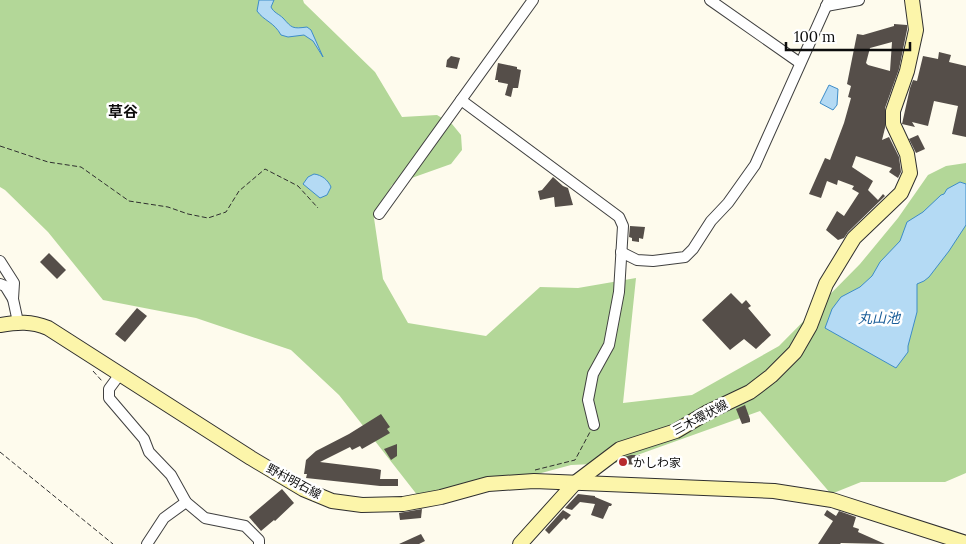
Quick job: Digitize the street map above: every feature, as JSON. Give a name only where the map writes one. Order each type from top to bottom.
[{"type":"main road","name":"三木環状線","points":[[575,483],[620,449],[676,431],[708,412],[750,392],[771,376],[795,352],[810,326],[826,284],[854,238],[901,193],[910,172],[907,154],[893,124],[893,111],[907,71],[916,30],[912,0]]},
{"type":"main road","name":"野村明石線","points":[[0,325],[18,322],[34,323],[48,328],[295,484],[332,501],[362,505],[403,504],[441,497],[488,484],[522,482],[575,483]]},
{"type":"main road","points":[[520,544],[575,483],[764,491],[805,495],[864,509],[966,543]]},
{"type":"street","points":[[380,214],[532,0]]},
{"type":"street","points":[[710,0],[800,64]]},
{"type":"street","points":[[621,252],[637,260],[653,261],[685,257],[693,249],[711,221],[728,203],[755,165],[828,3],[859,0]]},
{"type":"street","points":[[461,100],[619,216],[622,226],[619,292],[609,345],[593,374],[588,400],[594,425]]},
{"type":"street","points":[[0,261],[14,283],[14,298],[18,322]]},
{"type":"street","points":[[0,284],[5,286],[14,298]]},
{"type":"street","points":[[120,374],[109,389],[109,398],[144,439],[150,452],[171,475],[186,502],[206,518],[245,526],[259,540],[259,544]]},
{"type":"street","points":[[147,544],[164,518],[186,502]]},
{"type":"path","points":[[0,146],[48,162],[81,167],[129,200],[168,207],[208,218],[226,212],[239,191],[265,169],[298,186],[318,208]]},
{"type":"path","points":[[522,482],[527,471],[575,460],[594,425]]},
{"type":"path","points":[[0,452],[113,544]]},
{"type":"green space","points":[[0,0],[303,0],[375,72],[402,117],[437,115],[452,124],[461,135],[462,150],[451,164],[392,185],[374,218],[383,279],[408,323],[486,336],[540,287],[578,288],[636,278],[623,403],[692,395],[779,346],[860,264],[898,218],[928,175],[946,166],[966,163],[966,473],[945,482],[861,482],[831,494],[760,411],[615,463],[571,465],[482,489],[418,496],[339,395],[291,350],[196,318],[103,300],[48,232],[0,187]]},
{"type":"water","points":[[259,0],[274,0],[272,9],[291,26],[295,28],[307,27],[311,30],[323,57],[313,41],[304,35],[288,37],[281,35],[257,11]]},
{"type":"water","points":[[829,85],[838,89],[837,105],[833,110],[820,103]]},
{"type":"water","points":[[314,174],[324,178],[331,187],[327,195],[320,198],[303,184],[308,177]]},
{"type":"water","name":"丸山池","points":[[960,182],[966,184],[966,225],[929,277],[917,284],[917,312],[908,352],[896,368],[825,328],[832,309],[841,297],[860,287],[872,276],[880,262],[900,241],[907,222],[923,212],[944,194],[947,189]]},
{"type":"building","points":[[894,24],[907,25],[907,30],[899,69],[885,108],[885,128],[882,140],[889,137],[899,157],[901,172],[898,178],[889,172],[892,168],[856,156],[852,167],[873,181],[868,190],[878,200],[883,194],[885,196],[844,238],[838,240],[826,230],[837,211],[844,216],[859,193],[852,189],[854,186],[838,180],[837,185],[827,181],[821,198],[809,194],[825,158],[830,160],[844,123],[851,98],[848,97],[851,86],[847,84],[857,34],[863,35],[894,26]],"holes":[[[892,42],[890,71],[866,63],[870,48]]]},
{"type":"building","points":[[939,52],[951,55],[949,62],[966,66],[966,137],[952,134],[958,106],[934,101],[928,126],[912,122],[915,127],[902,124],[910,88],[913,80],[917,81],[923,56],[938,59]]},
{"type":"building","points":[[451,56],[460,58],[457,69],[446,67],[447,60]]},
{"type":"building","points":[[498,63],[517,67],[517,69],[521,70],[518,88],[513,88],[511,97],[505,95],[508,84],[495,80]]},
{"type":"building","points":[[918,135],[925,149],[916,153],[909,139]]},
{"type":"building","points":[[553,177],[568,188],[573,205],[555,207],[554,197],[540,200],[538,191],[542,190]]},
{"type":"building","points":[[630,226],[645,227],[643,239],[639,238],[639,242],[632,241],[632,238],[629,237]]},
{"type":"building","points":[[49,253],[66,270],[57,279],[40,262]]},
{"type":"building","points":[[731,293],[742,304],[746,300],[751,306],[748,308],[771,335],[756,349],[744,339],[730,350],[702,320]]},
{"type":"building","points":[[137,308],[147,316],[125,342],[115,334]]},
{"type":"building","points":[[745,405],[750,422],[742,424],[736,409]]},
{"type":"building","points":[[381,414],[390,427],[387,429],[390,433],[362,449],[360,446],[352,450],[350,447],[320,462],[381,470],[380,479],[398,479],[398,486],[380,486],[306,478],[307,474],[304,474],[306,460],[316,451],[349,434]]},
{"type":"building","points":[[397,444],[397,456],[391,460],[384,449]]},
{"type":"building","points":[[640,455],[640,464],[624,464],[624,457]]},
{"type":"building","points":[[282,489],[294,503],[261,531],[249,517]]},
{"type":"building","points":[[578,494],[595,496],[612,504],[609,506],[603,519],[591,515],[595,504],[580,502],[572,510],[565,508]]},
{"type":"building","points":[[422,509],[421,518],[400,520],[399,513]]},
{"type":"building","points":[[563,510],[571,515],[566,520],[564,518],[549,534],[545,530]]},
{"type":"building","points":[[827,510],[836,516],[839,511],[856,517],[853,527],[859,529],[858,532],[885,544],[818,544],[833,521],[824,515]]},
{"type":"building","points":[[421,534],[425,541],[419,544],[399,544]]},
{"type":"place","name":"かしわ家","points":[[623,462]]},
{"type":"district","name":"草谷","points":[[123,111]]}]
